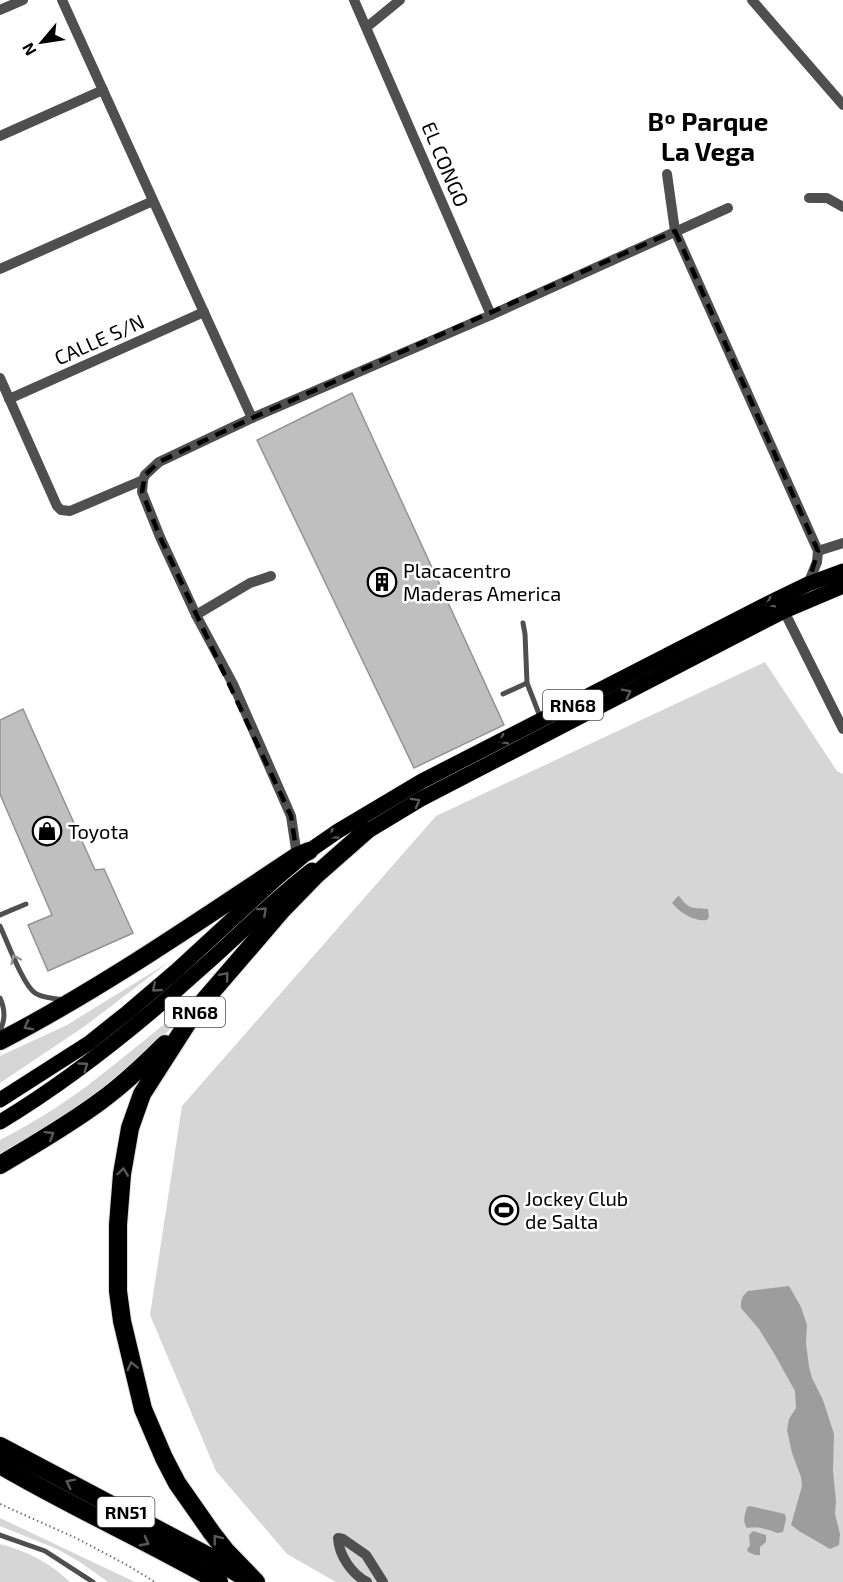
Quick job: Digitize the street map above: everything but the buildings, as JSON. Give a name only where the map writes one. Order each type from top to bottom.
[{"type":"highway","name":"RN68","points":[[0,1165],[104,1099],[152,1056],[192,1016],[282,909],[366,831]]},
{"type":"highway","name":"RN68","points":[[0,1041],[73,1002],[303,853]]},
{"type":"highway","points":[[192,1016],[142,1094],[130,1128],[119,1207],[118,1291],[124,1332],[140,1399],[164,1458],[177,1484],[212,1533],[256,1582]]},
{"type":"highway","name":"RN51","points":[[0,1446],[212,1557],[250,1582]]},
{"type":"highway","name":"RN51","points":[[0,1466],[219,1582]]},
{"type":"main road","name":"RN68","points":[[0,1100],[88,1043],[128,1012],[176,971],[303,853],[338,831],[422,781],[808,584],[843,571]]},
{"type":"main road","name":"RN68","points":[[0,1122],[104,1052],[208,963],[286,890],[366,831],[421,799],[784,611],[843,586]]},
{"type":"street","points":[[0,10],[23,0]]},
{"type":"street","points":[[62,0],[252,418]]},
{"type":"street","name":"EL CONGO","points":[[354,0],[491,315]]},
{"type":"street","points":[[367,27],[399,0]]},
{"type":"street","points":[[752,0],[843,105]]},
{"type":"street","points":[[0,136],[103,90]]},
{"type":"street","points":[[667,174],[675,231],[818,551],[817,562],[808,584]]},
{"type":"street","points":[[809,198],[827,198],[843,207]]},
{"type":"street","points":[[0,269],[153,201]]},
{"type":"street","points":[[303,853],[291,816],[232,684],[196,615],[160,537],[142,492],[145,475],[159,462],[252,418],[491,315],[728,208]]},
{"type":"street","name":"CALLE S/N","points":[[9,399],[204,312]]},
{"type":"street","points":[[0,378],[57,506],[61,510],[70,511],[143,480]]},
{"type":"street","points":[[818,551],[843,543]]},
{"type":"street","points":[[196,615],[250,583],[271,576]]},
{"type":"street","points":[[784,611],[843,729]]},
{"type":"street","points":[[367,1582],[359,1578],[349,1566],[338,1538],[344,1539],[366,1555],[383,1582]]},
{"type":"lane","points":[[523,623],[527,683],[542,721]]},
{"type":"lane","points":[[503,694],[527,683]]},
{"type":"lane","points":[[0,915],[26,903]]},
{"type":"lane","points":[[0,926],[27,986],[35,993],[46,997],[73,1002]]},
{"type":"lane","points":[[0,998],[5,1016],[0,1030]]},
{"type":"lane","points":[[0,1534],[45,1551],[93,1582]]},
{"type":"lane","points":[[79,1572],[87,1582]]},
{"type":"path","points":[[0,1504],[75,1538],[155,1582]]},
{"type":"highlighted area","points":[[675,231],[818,551],[808,584],[422,781],[297,856],[291,816],[160,537],[142,492],[145,475],[159,462],[252,418]]},
{"type":"shaded area","name":"Jockey Club de Salta","points":[[765,662],[837,771],[843,774],[843,1582],[336,1582],[287,1554],[216,1471],[150,1315],[182,1106],[436,816]]},
{"type":"shaded area","points":[[678,896],[689,906],[708,909],[707,920],[693,918],[679,910],[672,903]]},
{"type":"shaded area","points":[[169,962],[85,1026],[0,1083],[0,1056],[67,1025]]},
{"type":"shaded area","points":[[202,994],[174,1026],[95,1097],[32,1140],[0,1155],[0,1140],[77,1093]]},
{"type":"shaded area","points":[[789,1286],[801,1307],[807,1325],[806,1343],[809,1367],[834,1434],[835,1514],[840,1534],[839,1545],[830,1549],[791,1525],[802,1486],[787,1430],[789,1419],[796,1408],[795,1391],[759,1329],[741,1308],[743,1296],[748,1291]]},
{"type":"shaded area","points":[[747,1507],[785,1514],[783,1532],[777,1533],[755,1527],[747,1528],[744,1518]]},
{"type":"shaded area","points":[[0,1518],[135,1582],[108,1582],[57,1549],[0,1526]]},
{"type":"shaded area","points":[[753,1531],[766,1535],[766,1542],[760,1547],[760,1555],[748,1552],[747,1549],[750,1546],[749,1535]]},
{"type":"shaded area","points":[[0,1544],[38,1558],[70,1582],[0,1582]]},
{"type":"place","name":"Placacentro Maderas America","points":[[382,582]]},
{"type":"place","name":"Toyota","points":[[47,831]]},
{"type":"place","name":"Jockey Club de Salta","points":[[504,1210]]},
{"type":"district","name":"Bº Parque La Vega","points":[[708,135]]}]
